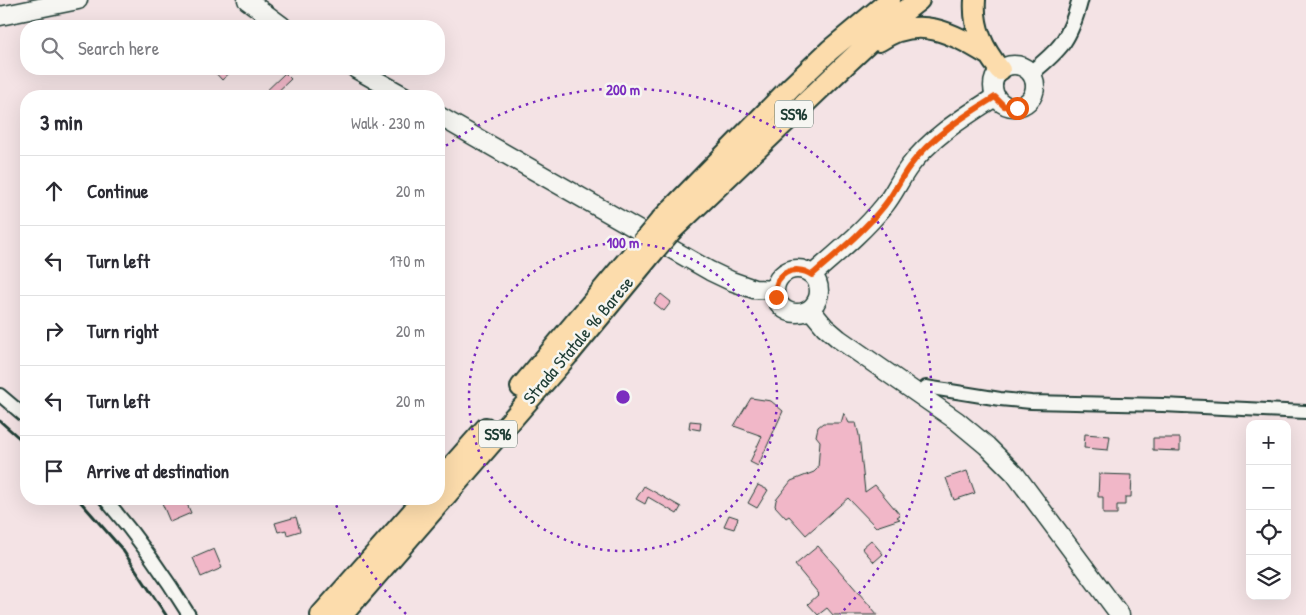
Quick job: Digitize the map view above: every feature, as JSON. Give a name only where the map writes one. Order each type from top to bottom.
[{"type":"highway","name":"Strada Statale 96 Barese","points":[[445,475],[791,87],[830,50],[890,0]]},
{"type":"highway","name":"Strada Statale 96 Barese","points":[[667,225],[892,21],[919,0]]},
{"type":"highway","points":[[975,0],[975,19],[978,32],[987,54],[1000,70]]},
{"type":"highway","points":[[844,65],[884,38],[900,31],[916,28],[948,32],[987,54]]},
{"type":"highway","name":"Strada Statale 96 Barese","points":[[445,497],[568,355],[648,248]]},
{"type":"highway","points":[[321,615],[419,505]]},
{"type":"highway","name":"Strada Statale 96 Barese","points":[[342,615],[438,505]]},
{"type":"main road","points":[[9,9],[78,0]]},
{"type":"main road","points":[[247,0],[273,20]]},
{"type":"main road","points":[[260,0],[275,20]]},
{"type":"main road","points":[[1012,65],[1019,66],[1031,73],[1035,91],[1028,102],[1017,108],[1010,108],[999,102],[995,97],[992,85],[1000,70],[1012,65]]},
{"type":"main road","points":[[367,75],[393,90]]},
{"type":"main road","points":[[812,275],[886,204],[909,167],[926,148],[961,118],[995,97]]},
{"type":"main road","points":[[445,119],[710,271],[754,289],[775,290]]},
{"type":"main road","points":[[799,269],[812,275],[817,281],[819,289],[815,303],[810,309],[797,313],[784,309],[779,304],[775,290],[780,277],[785,272],[799,269]]},
{"type":"main road","points":[[810,309],[825,327],[840,339],[987,446],[1015,474],[1120,615]]},
{"type":"street","points":[[1031,73],[1051,57],[1067,38],[1075,21],[1080,0]]},
{"type":"street","points":[[919,396],[926,387],[1023,401],[1306,412]]},
{"type":"street","points":[[0,395],[20,412]]},
{"type":"street","points":[[110,505],[165,576],[189,615]]},
{"type":"building","points":[[217,75],[227,75],[222,80]]},
{"type":"building","points":[[283,75],[287,75],[291,79],[279,90],[267,90]]},
{"type":"building","points":[[661,294],[671,302],[664,311],[654,303]]},
{"type":"building","points":[[751,398],[771,401],[783,411],[758,466],[750,462],[762,436],[734,426]]},
{"type":"building","points":[[844,413],[849,423],[856,423],[865,492],[875,485],[900,515],[897,517],[900,519],[876,527],[848,498],[806,535],[789,516],[786,518],[775,506],[776,500],[791,481],[814,472],[818,468],[820,441],[816,436],[818,427],[823,423],[841,423]]},
{"type":"building","points":[[690,421],[701,422],[700,430],[689,428]]},
{"type":"building","points":[[1085,434],[1110,436],[1108,450],[1084,448]]},
{"type":"building","points":[[1153,438],[1180,438],[1180,451],[1153,450]]},
{"type":"building","points":[[967,471],[975,493],[954,500],[946,478]]},
{"type":"building","points":[[1099,474],[1132,475],[1131,497],[1125,497],[1125,505],[1117,505],[1117,514],[1103,514],[1103,497],[1098,497]]},
{"type":"building","points":[[758,485],[768,490],[757,508],[748,503]]},
{"type":"building","points":[[644,486],[681,507],[677,514],[648,497],[645,504],[636,499]]},
{"type":"building","points":[[163,505],[188,505],[191,513],[170,522]]},
{"type":"building","points":[[729,515],[738,518],[734,529],[724,526]]},
{"type":"building","points":[[296,517],[300,531],[287,535],[286,530],[278,532],[275,523]]},
{"type":"building","points":[[871,540],[883,554],[874,562],[862,548]]},
{"type":"building","points":[[818,546],[878,615],[833,615],[827,608],[818,615],[808,604],[819,594],[795,565]]},
{"type":"building","points":[[214,549],[222,568],[201,577],[193,558]]},
{"type":"railway","points":[[0,421],[20,439]]},
{"type":"railway","points":[[83,505],[122,549],[166,615]]},
{"type":"route","points":[[776,297],[776,283],[785,272],[799,269],[812,275],[866,227],[886,204],[909,167],[944,131],[995,97],[1004,106],[1017,108]]}]
